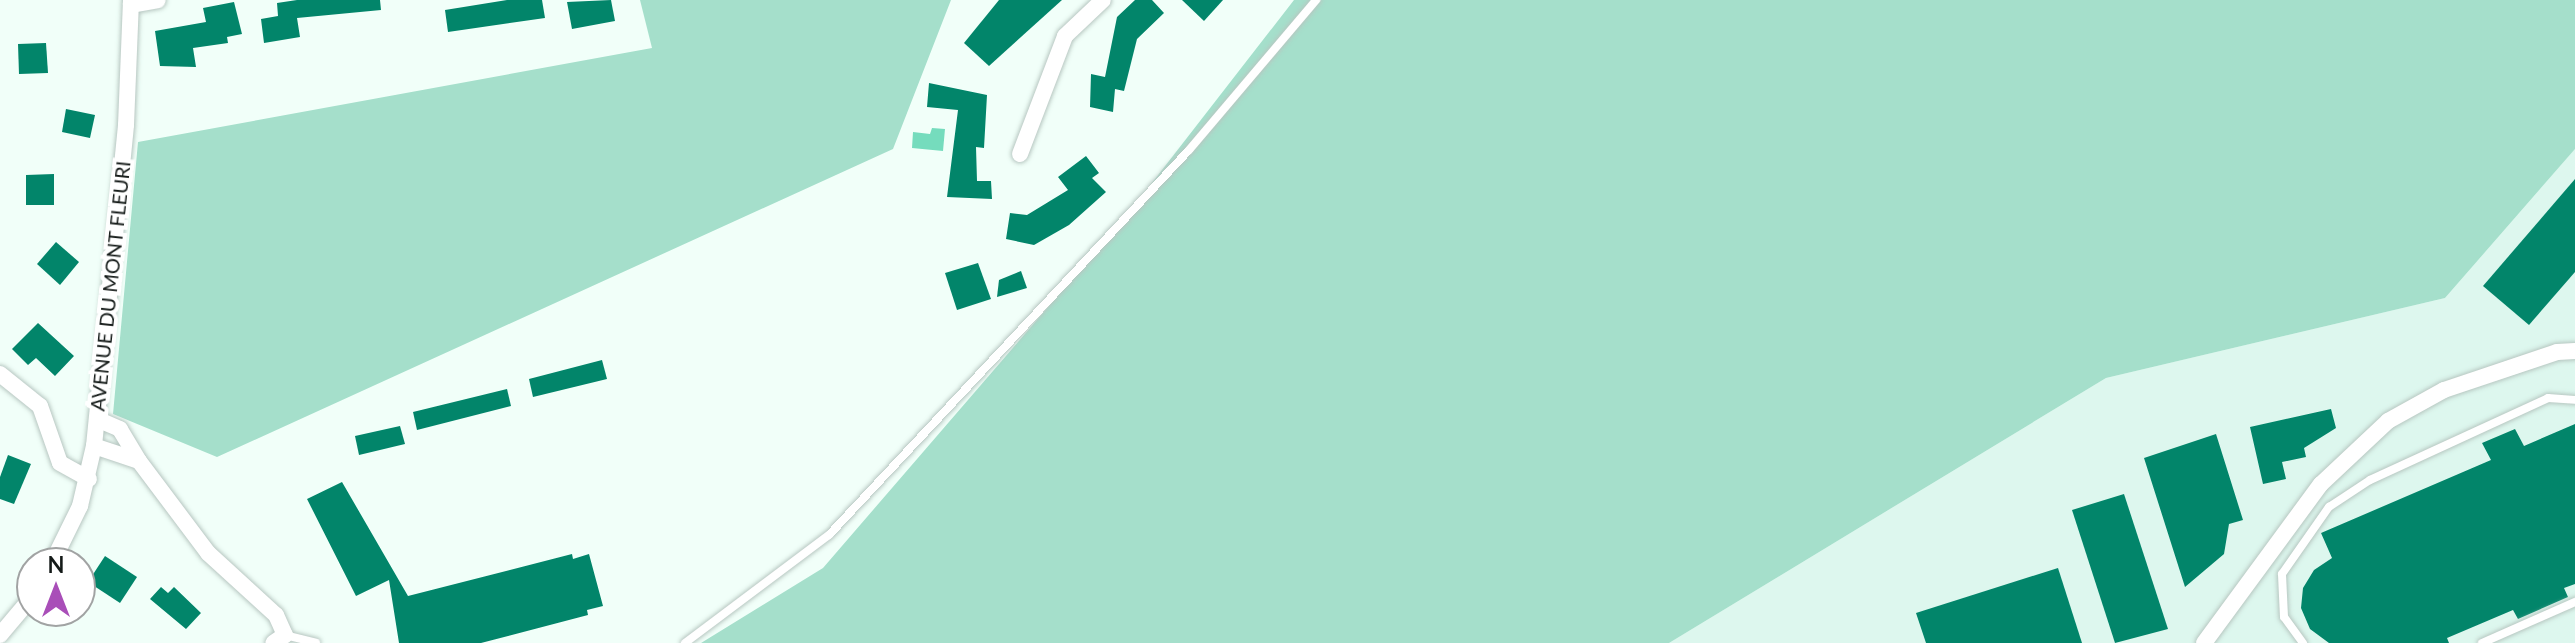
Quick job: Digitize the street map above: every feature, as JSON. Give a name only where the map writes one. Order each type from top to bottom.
[{"type":"street","points":[[131,3],[158,0]]},
{"type":"street","points":[[1020,154],[1065,36],[1103,0]]},
{"type":"street","name":"AVENUE DU MONT FLEURI","points":[[59,547],[89,479],[94,446],[126,125],[131,3]]},
{"type":"street","points":[[2204,643],[2321,484],[2388,421],[2444,390],[2557,352],[2575,351]]},
{"type":"street","points":[[0,374],[40,406],[60,463],[89,479]]},
{"type":"street","points":[[97,419],[120,429],[139,461],[208,553],[276,615],[279,639]]},
{"type":"street","points":[[94,446],[139,461]]},
{"type":"street","points":[[0,635],[16,616]]},
{"type":"lane","points":[[685,643],[829,535],[1179,162],[1316,0]]},
{"type":"lane","points":[[2303,643],[2284,617],[2282,574],[2329,507],[2370,480],[2548,398],[2575,400]]},
{"type":"lane","points":[[2482,643],[2575,602]]},
{"type":"lane","points":[[279,639],[316,643]]},
{"type":"shaded area","points":[[640,0],[951,0],[893,149],[217,457],[113,414],[138,142],[652,48]]},
{"type":"shaded area","points":[[1294,0],[2575,0],[2575,149],[2445,298],[2106,378],[1669,643],[701,643],[823,568],[1124,219]]},
{"type":"shaded area","points":[[932,128],[945,129],[943,151],[912,148],[913,132],[930,134]]},
{"type":"shaded area","points":[[2575,149],[2575,643],[1669,643],[2106,378],[2445,298]]},
{"type":"building","points":[[297,0],[380,0],[381,10],[297,18],[300,37],[264,43],[261,19],[278,16],[277,3]]},
{"type":"building","points":[[507,0],[542,0],[545,18],[448,32],[445,10]]},
{"type":"building","points":[[611,0],[615,21],[572,29],[567,2]]},
{"type":"building","points":[[999,0],[1062,0],[989,66],[964,43]]},
{"type":"building","points":[[1135,0],[1152,0],[1164,13],[1137,39],[1124,91],[1115,89],[1113,112],[1090,107],[1091,74],[1105,77],[1117,17]]},
{"type":"building","points":[[1182,0],[1223,0],[1204,21]]},
{"type":"building","points":[[234,2],[242,34],[227,37],[228,43],[193,48],[196,67],[160,66],[155,31],[206,22],[203,8]]},
{"type":"building","points":[[46,43],[48,73],[19,74],[18,44]]},
{"type":"building","points":[[929,83],[987,95],[984,148],[976,147],[977,181],[991,181],[992,199],[947,197],[958,110],[927,107]]},
{"type":"building","points":[[66,109],[95,115],[90,138],[62,132]]},
{"type":"building","points":[[1086,156],[1099,173],[1092,178],[1106,192],[1069,225],[1034,245],[1006,239],[1010,213],[1027,215],[1068,190],[1058,177]]},
{"type":"building","points":[[54,174],[54,205],[26,205],[26,175]]},
{"type":"building","points":[[2575,179],[2575,272],[2529,325],[2483,286]]},
{"type":"building","points":[[56,242],[79,262],[60,285],[37,264]]},
{"type":"building","points":[[978,263],[991,299],[957,310],[945,273]]},
{"type":"building","points":[[1021,271],[1027,288],[997,297],[999,280]]},
{"type":"building","points":[[38,323],[74,356],[55,376],[36,358],[28,365],[12,349]]},
{"type":"building","points":[[602,360],[607,379],[533,397],[529,379]]},
{"type":"building","points":[[507,389],[511,406],[417,430],[413,412]]},
{"type":"building","points":[[2331,409],[2336,428],[2304,448],[2306,457],[2282,462],[2286,479],[2263,484],[2250,427]]},
{"type":"building","points":[[2575,424],[2575,584],[2564,588],[2568,597],[2518,619],[2513,610],[2447,638],[2449,643],[2329,643],[2310,629],[2301,608],[2303,588],[2314,570],[2332,558],[2321,533],[2491,460],[2482,443],[2515,429],[2524,446]]},
{"type":"building","points":[[400,426],[405,444],[359,455],[355,436]]},
{"type":"building","points":[[2216,434],[2243,520],[2229,524],[2224,554],[2185,587],[2144,458]]},
{"type":"building","points":[[8,455],[31,464],[14,504],[0,499],[0,477]]},
{"type":"building","points":[[342,482],[408,596],[572,554],[573,559],[589,554],[603,606],[587,610],[588,615],[481,643],[399,643],[389,580],[356,596],[307,499]]},
{"type":"building","points":[[2124,494],[2168,629],[2115,643],[2072,510]]},
{"type":"building","points":[[105,556],[137,577],[120,603],[96,587],[96,570]]},
{"type":"building","points":[[2058,568],[2082,643],[1926,643],[1916,613]]},
{"type":"building","points":[[161,587],[168,593],[174,587],[201,613],[186,629],[150,599]]}]
